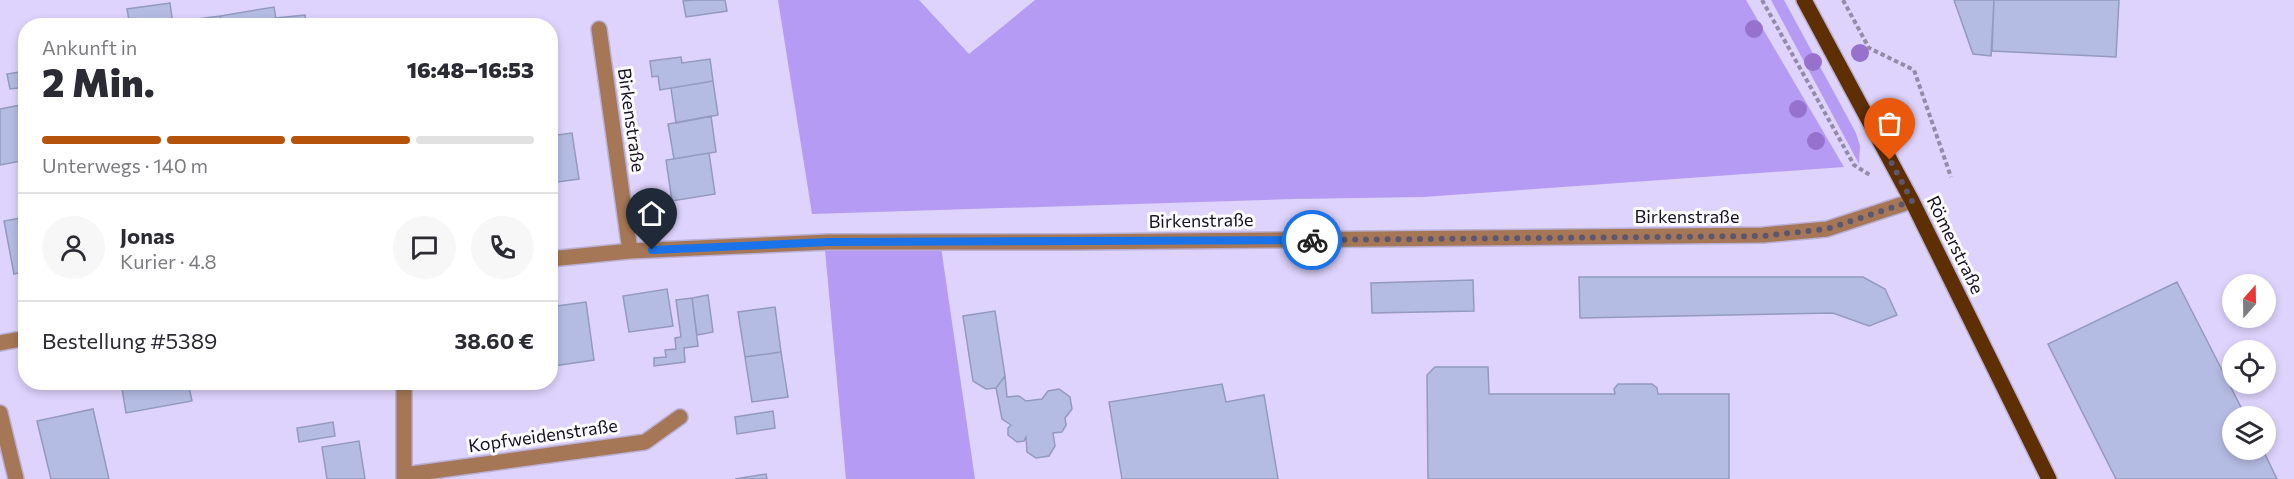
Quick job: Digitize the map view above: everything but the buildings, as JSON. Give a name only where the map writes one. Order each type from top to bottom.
[{"type":"main road","name":"Römerstraße","points":[[1804,0],[1912,201],[2049,479]]},
{"type":"street","name":"Birkenstraße","points":[[599,29],[630,251]]},
{"type":"street","name":"Birkenstraße","points":[[558,258],[630,251],[828,242],[1763,236],[1827,229],[1912,201]]},
{"type":"street","points":[[0,343],[18,340]]},
{"type":"street","name":"Kopfweidenstraße","points":[[405,390],[404,477],[645,442],[680,417]]},
{"type":"street","points":[[0,413],[16,479]]},
{"type":"path","points":[[1762,0],[1854,165],[1873,177]]},
{"type":"path","points":[[1843,0],[1869,48],[1914,70],[1951,177]]},
{"type":"shaded area","points":[[778,0],[919,0],[969,54],[1035,0],[1746,0],[1844,167],[1423,197],[812,214]]},
{"type":"shaded area","points":[[1771,0],[1784,0],[1856,133],[1860,146],[1859,164]]},
{"type":"shaded area","points":[[941,247],[975,479],[846,479],[825,250]]},
{"type":"way so far","points":[[1312,240],[1763,236],[1827,229],[1912,201],[1890,160]]},
{"type":"route","points":[[652,250],[828,242],[1312,240]]}]
